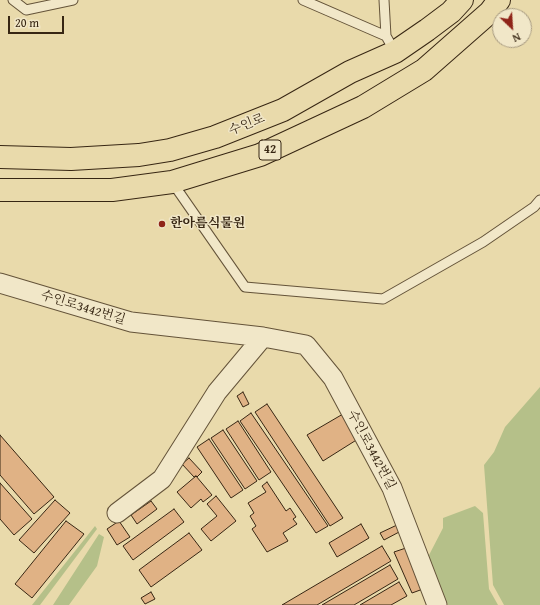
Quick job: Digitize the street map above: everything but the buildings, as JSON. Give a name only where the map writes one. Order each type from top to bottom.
[{"type":"main road","name":"수인로","points":[[0,157],[71,159],[139,155],[170,150],[216,137],[283,110],[350,72],[390,44],[427,30],[451,12],[462,0]]},
{"type":"main road","name":"42","points":[[0,190],[112,190],[172,182],[260,155],[363,107],[424,70],[490,12],[499,0]]},
{"type":"street","name":"수인로3442번길","points":[[0,283],[132,322],[263,337],[306,345],[333,378],[392,488],[437,605]]},
{"type":"street","points":[[117,513],[162,479],[217,392],[263,337]]},
{"type":"lane","points":[[13,0],[26,10],[73,0]]},
{"type":"lane","points":[[303,0],[390,44]]},
{"type":"lane","points":[[384,0],[390,44]]},
{"type":"lane","points":[[172,182],[245,287],[383,299],[483,242],[534,207],[540,200]]},
{"type":"green space","points":[[540,387],[540,605],[504,605],[493,585],[484,465],[494,452],[505,427]]},
{"type":"green space","points":[[475,506],[483,513],[489,589],[498,605],[448,605],[430,566],[428,557],[443,528],[443,518]]},
{"type":"green space","points":[[95,526],[97,529],[40,605],[32,605]]},
{"type":"green space","points":[[99,534],[104,537],[97,566],[69,605],[53,605]]},
{"type":"place","name":"한아름식물원","points":[[162,224]]}]
